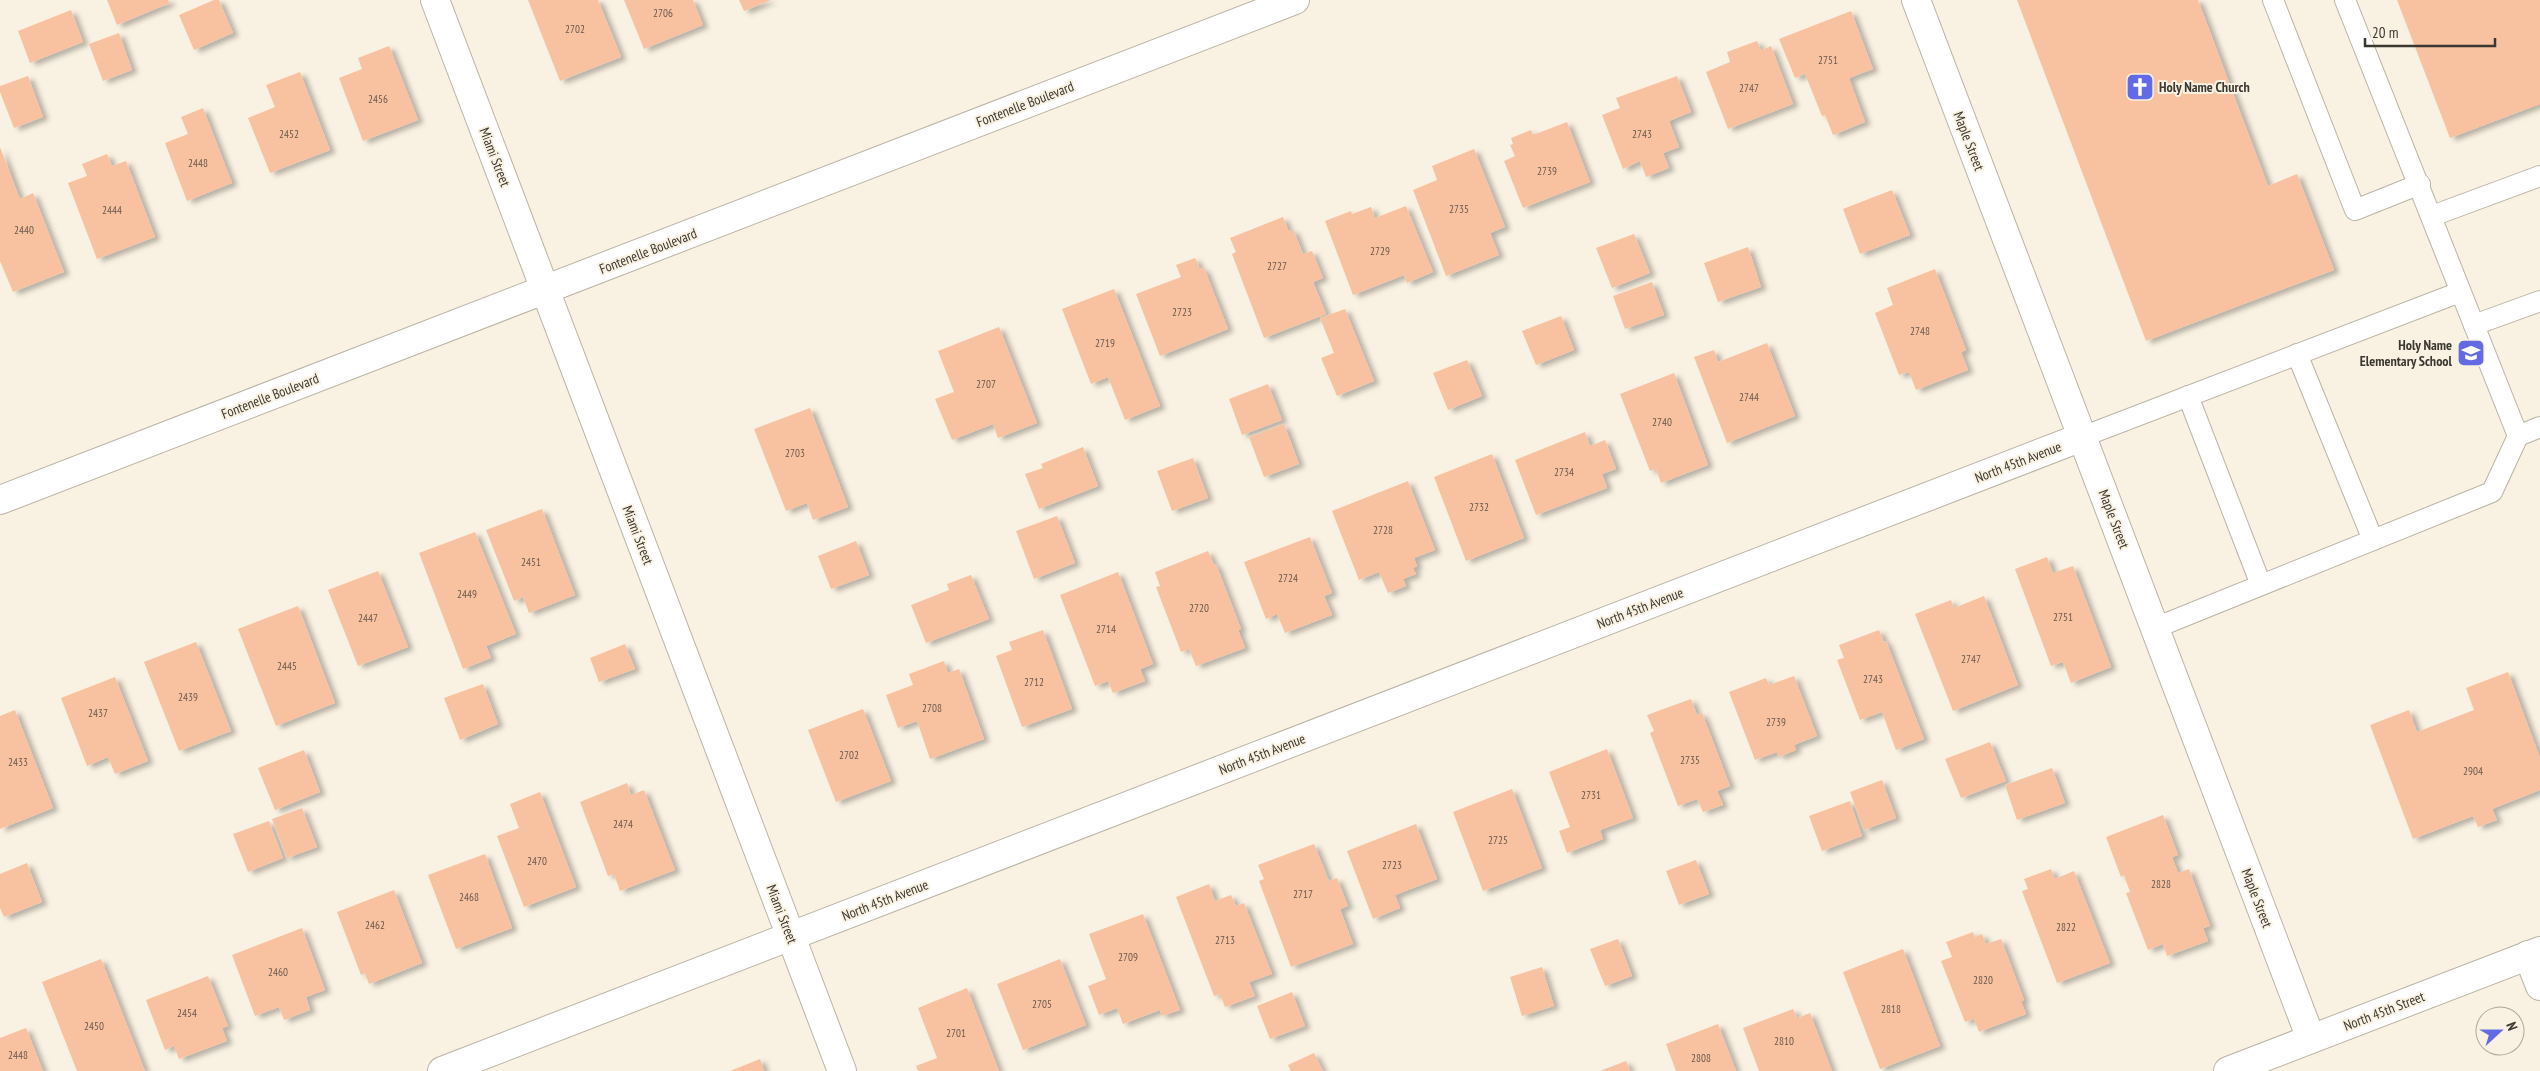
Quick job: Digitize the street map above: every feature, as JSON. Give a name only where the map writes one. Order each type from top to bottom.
[{"type":"street","name":"Miami Street","points":[[435,0],[842,1071]]},
{"type":"street","name":"Fontenelle Boulevard","points":[[0,500],[1294,0]]},
{"type":"street","name":"Maple Street","points":[[1916,0],[2311,1039]]},
{"type":"street","name":"North 45th Avenue","points":[[442,1071],[2082,437]]},
{"type":"street","name":"North 45th Street","points":[[2228,1071],[2534,953]]},
{"type":"street","points":[[2534,953],[2540,986]]},
{"type":"lane","points":[[2273,0],[2355,210],[2420,184]]},
{"type":"lane","points":[[2345,0],[2420,184],[2460,292],[2518,436]]},
{"type":"lane","points":[[2432,216],[2540,176]]},
{"type":"lane","points":[[2082,437],[2460,292]]},
{"type":"lane","points":[[2474,325],[2540,301]]},
{"type":"lane","points":[[2297,354],[2373,540]]},
{"type":"lane","points":[[2188,396],[2261,585]]},
{"type":"lane","points":[[2155,628],[2492,492],[2518,436],[2540,427]]},
{"type":"building","points":[[107,0],[168,0],[170,3],[117,25]]},
{"type":"building","points":[[214,0],[219,0],[233,33],[194,50],[179,15]]},
{"type":"building","points":[[528,0],[598,0],[621,57],[560,81]]},
{"type":"building","points":[[624,0],[693,0],[703,25],[644,49]]},
{"type":"building","points":[[739,0],[771,0],[744,11]]},
{"type":"building","name":"Holy Name Church","points":[[2017,0],[2198,0],[2268,186],[2297,174],[2334,270],[2146,341]]},
{"type":"building","points":[[2397,0],[2540,0],[2540,104],[2450,138]]},
{"type":"building","points":[[71,10],[83,42],[30,63],[18,31]]},
{"type":"building","points":[[1851,11],[1873,69],[1849,78],[1865,122],[1833,135],[1825,115],[1822,116],[1805,74],[1795,78],[1779,39]]},
{"type":"building","points":[[119,33],[132,70],[103,81],[89,44]]},
{"type":"building","points":[[1757,41],[1761,50],[1771,46],[1793,104],[1728,129],[1706,72],[1730,62],[1727,52]]},
{"type":"building","points":[[389,46],[418,120],[363,141],[339,78],[362,69],[358,58]]},
{"type":"building","points":[[300,72],[330,150],[270,173],[248,118],[275,107],[266,85]]},
{"type":"building","points":[[28,76],[43,117],[14,128],[0,92],[0,86]]},
{"type":"building","points":[[1677,76],[1691,112],[1669,121],[1679,147],[1663,153],[1669,168],[1646,177],[1640,161],[1623,169],[1602,115],[1620,108],[1616,98]]},
{"type":"building","points":[[203,108],[232,183],[187,201],[165,143],[188,134],[181,117]]},
{"type":"building","points":[[1567,122],[1590,182],[1523,208],[1504,161],[1515,156],[1510,145],[1513,144],[1511,138],[1531,130],[1533,135]]},
{"type":"building","points":[[0,147],[20,199],[33,193],[64,272],[13,292],[0,261]]},
{"type":"building","points":[[1474,149],[1505,227],[1490,233],[1499,255],[1446,276],[1413,190],[1437,180],[1432,166]]},
{"type":"building","points":[[107,154],[112,166],[126,161],[155,237],[97,259],[68,183],[87,176],[82,164]]},
{"type":"building","points":[[1892,190],[1910,235],[1860,254],[1843,209]]},
{"type":"building","points":[[1406,206],[1433,272],[1407,283],[1404,275],[1353,295],[1325,221],[1351,211],[1352,214],[1371,207],[1375,218]]},
{"type":"building","points":[[1283,217],[1289,232],[1293,229],[1303,254],[1312,251],[1323,278],[1313,282],[1326,314],[1264,338],[1232,254],[1236,252],[1230,238]]},
{"type":"building","points":[[1634,234],[1650,273],[1612,288],[1596,248]]},
{"type":"building","points":[[1748,247],[1761,287],[1718,302],[1704,263]]},
{"type":"building","points":[[1195,258],[1200,269],[1204,268],[1228,329],[1160,356],[1136,294],[1181,277],[1176,265]]},
{"type":"building","points":[[1935,269],[1966,350],[1961,352],[1968,370],[1916,390],[1909,372],[1899,375],[1875,313],[1893,305],[1887,288]]},
{"type":"building","points":[[1652,282],[1664,315],[1625,329],[1613,296]]},
{"type":"building","points":[[1114,289],[1160,406],[1125,420],[1108,377],[1091,384],[1062,309]]},
{"type":"building","points":[[1345,309],[1374,381],[1337,396],[1321,358],[1334,353],[1320,318]]},
{"type":"building","points":[[1561,316],[1574,350],[1536,365],[1522,331]]},
{"type":"building","points":[[999,327],[1037,423],[998,438],[993,424],[952,440],[935,399],[954,392],[938,351]]},
{"type":"building","points":[[1767,343],[1795,416],[1727,443],[1694,357],[1714,350],[1718,362]]},
{"type":"building","points":[[1467,360],[1482,396],[1448,410],[1433,373]]},
{"type":"building","points":[[1674,373],[1708,465],[1661,483],[1656,469],[1650,471],[1620,394]]},
{"type":"building","points":[[1268,384],[1282,420],[1242,435],[1229,399]]},
{"type":"building","points":[[810,408],[848,507],[813,520],[807,503],[786,511],[754,429]]},
{"type":"building","points":[[1284,424],[1299,464],[1264,477],[1249,437]]},
{"type":"building","points":[[1585,432],[1590,446],[1605,440],[1616,469],[1602,474],[1607,488],[1536,515],[1515,460]]},
{"type":"building","points":[[1083,447],[1098,486],[1039,509],[1025,474],[1043,468],[1041,464]]},
{"type":"building","points":[[1492,454],[1524,538],[1466,561],[1434,477]]},
{"type":"building","points":[[1193,458],[1208,498],[1172,511],[1157,471]]},
{"type":"building","points":[[1408,481],[1435,550],[1414,558],[1417,566],[1413,568],[1416,574],[1403,579],[1406,586],[1388,593],[1379,572],[1359,580],[1332,511]]},
{"type":"building","points":[[542,509],[575,595],[529,613],[523,597],[514,601],[486,530]]},
{"type":"building","points":[[1057,516],[1075,563],[1034,579],[1016,531]]},
{"type":"building","points":[[475,532],[516,634],[486,646],[491,658],[463,669],[419,553]]},
{"type":"building","points":[[1310,537],[1332,593],[1324,596],[1332,615],[1285,633],[1277,614],[1266,619],[1244,562]]},
{"type":"building","points":[[856,541],[869,575],[831,589],[818,556]]},
{"type":"building","points":[[1208,551],[1214,565],[1216,564],[1241,629],[1238,630],[1245,648],[1196,666],[1189,649],[1181,652],[1156,587],[1160,586],[1155,572]]},
{"type":"building","points":[[2047,557],[2053,573],[2073,566],[2111,667],[2071,683],[2063,662],[2051,666],[2015,569]]},
{"type":"building","points":[[378,571],[408,647],[358,666],[328,590]]},
{"type":"building","points":[[1118,572],[1153,664],[1140,669],[1145,681],[1113,693],[1108,681],[1095,686],[1060,595]]},
{"type":"building","points":[[971,575],[989,619],[926,643],[911,605],[949,590],[947,584]]},
{"type":"building","points":[[1984,596],[2018,685],[1953,711],[1915,614],[1951,600],[1954,608]]},
{"type":"building","points":[[298,606],[335,703],[276,726],[238,629]]},
{"type":"building","points":[[1043,630],[1072,709],[1022,727],[996,656],[1012,650],[1009,642]]},
{"type":"building","points":[[1879,630],[1884,642],[1886,641],[1924,739],[1896,750],[1882,712],[1860,720],[1837,660],[1844,658],[1839,645]]},
{"type":"building","points":[[196,642],[231,731],[179,751],[144,662]]},
{"type":"building","points":[[625,644],[635,669],[599,682],[590,658]]},
{"type":"building","points":[[944,661],[948,673],[959,669],[984,739],[930,759],[917,721],[898,728],[886,695],[913,685],[909,674]]},
{"type":"building","points":[[2508,672],[2540,758],[2540,790],[2492,809],[2497,820],[2478,827],[2473,816],[2413,839],[2370,725],[2409,710],[2417,732],[2474,710],[2466,688]]},
{"type":"building","points":[[1794,676],[1817,736],[1794,745],[1796,750],[1779,757],[1777,752],[1755,760],[1729,692],[1766,678],[1769,685]]},
{"type":"building","points":[[115,677],[148,761],[115,774],[108,757],[87,766],[61,698]]},
{"type":"building","points":[[483,684],[498,724],[460,740],[444,698]]},
{"type":"building","points":[[1691,699],[1697,715],[1702,713],[1730,786],[1717,791],[1723,805],[1703,812],[1697,799],[1678,806],[1650,733],[1654,731],[1647,715]]},
{"type":"building","points":[[863,709],[891,781],[836,802],[808,730]]},
{"type":"building","points":[[15,710],[53,808],[0,829],[0,716]]},
{"type":"building","points":[[1990,742],[2006,781],[1961,798],[1945,759]]},
{"type":"building","points":[[1607,749],[1633,818],[1600,830],[1603,839],[1567,853],[1559,831],[1570,827],[1549,772]]},
{"type":"building","points":[[304,750],[320,792],[275,810],[258,768]]},
{"type":"building","points":[[2052,768],[2065,803],[2017,820],[2005,785]]},
{"type":"building","points":[[1882,780],[1896,818],[1864,830],[1850,792]]},
{"type":"building","points":[[627,783],[631,795],[644,790],[675,870],[620,891],[614,874],[608,876],[580,802]]},
{"type":"building","points":[[1512,789],[1542,868],[1483,891],[1453,812]]},
{"type":"building","points":[[540,792],[576,887],[524,907],[497,836],[519,828],[510,804]]},
{"type":"building","points":[[1850,801],[1862,836],[1822,851],[1809,816]]},
{"type":"building","points":[[302,808],[317,847],[287,858],[272,819]]},
{"type":"building","points":[[2163,815],[2178,855],[2172,857],[2178,873],[2189,869],[2210,926],[2203,928],[2208,941],[2167,956],[2163,944],[2148,950],[2126,893],[2130,892],[2124,875],[2121,877],[2106,837]]},
{"type":"building","points":[[269,821],[283,858],[248,872],[233,834]]},
{"type":"building","points":[[1416,824],[1437,879],[1395,895],[1400,908],[1373,919],[1347,851]]},
{"type":"building","points":[[1314,844],[1329,881],[1337,878],[1348,906],[1340,909],[1353,944],[1291,967],[1259,881],[1264,879],[1258,865]]},
{"type":"building","points":[[485,854],[512,928],[456,949],[428,875]]},
{"type":"building","points":[[1696,860],[1709,894],[1679,905],[1666,871]]},
{"type":"building","points":[[27,863],[42,902],[4,917],[0,908],[0,874]]},
{"type":"building","points":[[2051,869],[2055,879],[2074,871],[2110,963],[2057,983],[2022,891],[2028,889],[2024,879]]},
{"type":"building","points":[[1209,884],[1215,901],[1231,895],[1236,906],[1244,903],[1272,974],[1249,982],[1255,996],[1225,1007],[1220,994],[1214,996],[1176,897]]},
{"type":"building","points":[[394,890],[422,963],[369,984],[365,973],[361,975],[337,912]]},
{"type":"building","points":[[1143,914],[1180,1010],[1162,1016],[1160,1010],[1123,1024],[1117,1008],[1099,1015],[1088,986],[1106,979],[1089,934]]},
{"type":"building","points":[[302,928],[325,990],[306,997],[310,1010],[284,1020],[279,1007],[255,1016],[232,955]]},
{"type":"building","points":[[1973,932],[1975,937],[1982,934],[1986,944],[2001,939],[2024,1000],[2021,1001],[2026,1014],[1979,1032],[1974,1019],[1965,1022],[1941,961],[1952,957],[1946,942]]},
{"type":"building","points":[[1618,939],[1632,976],[1605,986],[1590,949]]},
{"type":"building","points":[[1903,949],[1940,1046],[1880,1069],[1843,972]]},
{"type":"building","points":[[101,959],[145,1071],[77,1071],[42,982]]},
{"type":"building","points":[[1060,959],[1086,1025],[1023,1050],[997,984]]},
{"type":"building","points":[[1542,967],[1554,1006],[1522,1016],[1510,977]]},
{"type":"building","points":[[208,976],[228,1026],[222,1028],[227,1041],[179,1059],[174,1046],[165,1050],[146,1000]]},
{"type":"building","points":[[967,988],[999,1071],[918,1071],[916,1066],[937,1058],[918,1008]]},
{"type":"building","points":[[1292,992],[1305,1026],[1270,1039],[1257,1006]]},
{"type":"building","points":[[1793,1009],[1797,1018],[1810,1013],[1832,1071],[1759,1071],[1743,1028]]},
{"type":"building","points":[[1718,1024],[1736,1071],[1676,1071],[1666,1044]]},
{"type":"building","points":[[26,1028],[43,1071],[0,1071],[0,1038]]},
{"type":"building","points":[[1314,1053],[1323,1071],[1291,1071],[1288,1065]]},
{"type":"building","points":[[760,1059],[764,1071],[730,1071]]},
{"type":"building","points":[[1626,1061],[1630,1071],[1600,1071]]},
{"type":"place","name":"Holy Name Church","points":[[2140,87]]},
{"type":"place","name":"Holy Name Elementary School","points":[[2471,353]]}]
